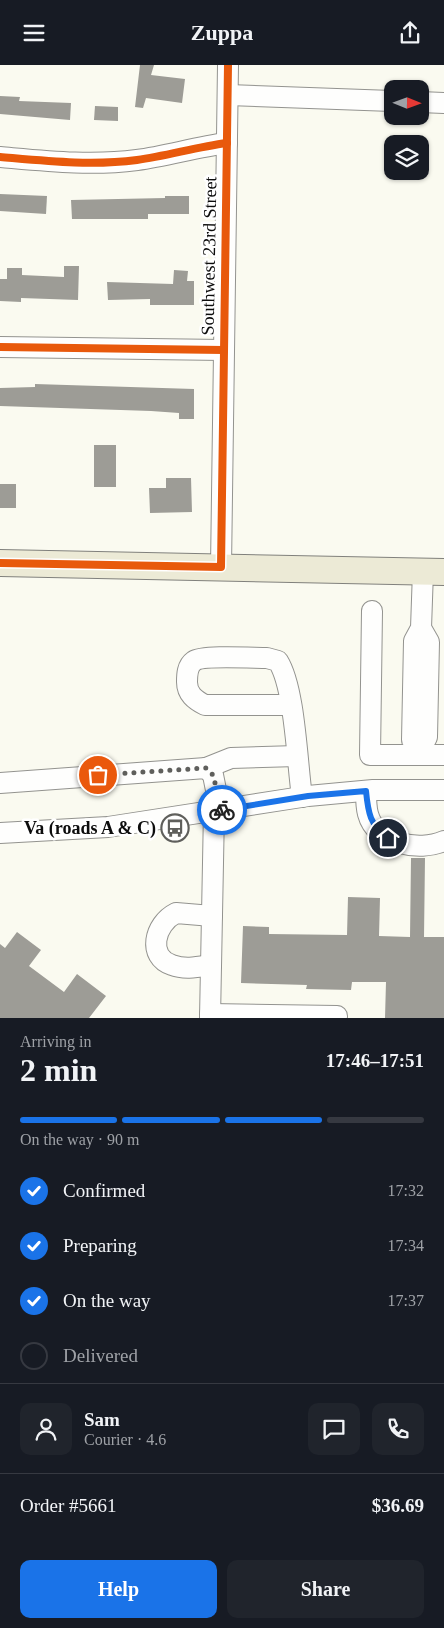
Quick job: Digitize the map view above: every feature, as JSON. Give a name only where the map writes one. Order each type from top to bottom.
[{"type":"main road","points":[[0,563],[434,572]]},
{"type":"street","points":[[212,65],[228,80],[384,100]]},
{"type":"street","name":"Southwest 23rd Street","points":[[221,567],[228,80]]},
{"type":"street","points":[[429,102],[444,103]]},
{"type":"street","points":[[0,157],[98,164],[139,160],[197,147],[227,143]]},
{"type":"street","points":[[0,347],[223,350]]},
{"type":"street","points":[[421,789],[421,752],[412,740],[414,641],[421,628],[434,572]]},
{"type":"street","points":[[372,611],[370,755],[421,752],[444,755]]},
{"type":"street","points":[[290,705],[205,705],[194,700],[187,689],[187,670],[193,661],[204,658],[267,658],[278,661],[283,669],[290,705],[302,797]]},
{"type":"street","points":[[0,783],[206,768],[230,758],[296,756]]},
{"type":"street","points":[[206,768],[213,775],[217,810],[210,1016],[337,1016]]},
{"type":"street","points":[[0,833],[108,827],[302,797],[366,791],[444,790]]},
{"type":"street","points":[[366,791],[368,815],[376,830],[388,838],[416,846],[437,844],[444,841]]},
{"type":"street","points":[[211,965],[184,968],[170,965],[163,958],[157,947],[156,937],[160,925],[168,917],[176,913],[212,917]]},
{"type":"building","points":[[140,65],[154,65],[151,75],[185,79],[182,103],[146,98],[143,108],[135,107]]},
{"type":"building","points":[[0,96],[20,97],[19,101],[71,103],[70,120],[0,114]]},
{"type":"building","points":[[95,106],[118,107],[118,121],[94,120]]},
{"type":"building","points":[[0,194],[47,196],[46,214],[0,211]]},
{"type":"building","points":[[165,196],[189,196],[189,214],[148,214],[148,219],[72,219],[71,200],[165,198]]},
{"type":"building","points":[[64,266],[79,266],[78,300],[21,298],[21,302],[0,301],[0,279],[7,279],[7,268],[22,268],[22,275],[64,277]]},
{"type":"building","points":[[174,270],[188,271],[187,281],[194,281],[194,305],[150,305],[150,299],[108,300],[107,282],[173,284]]},
{"type":"building","points":[[35,384],[194,389],[194,419],[179,419],[179,413],[151,411],[0,406],[0,388],[35,387]]},
{"type":"building","points":[[94,445],[116,445],[116,487],[94,487]]},
{"type":"building","points":[[166,478],[191,478],[192,512],[150,513],[149,488],[166,488]]},
{"type":"building","points":[[0,484],[16,484],[16,508],[0,508]]},
{"type":"building","points":[[411,858],[425,858],[424,937],[444,937],[444,1018],[385,1018],[386,982],[352,982],[351,990],[306,989],[307,985],[241,983],[243,926],[269,927],[269,934],[347,935],[348,897],[380,898],[379,936],[410,937]]},
{"type":"building","points":[[17,932],[41,950],[29,966],[64,992],[77,974],[106,996],[89,1018],[0,1018],[0,944],[5,948]]},
{"type":"cycle path","points":[[0,563],[221,567],[228,65]]},
{"type":"cycle path","points":[[0,157],[68,162],[120,162],[227,143]]},
{"type":"cycle path","points":[[0,347],[223,350]]},
{"type":"way so far","points":[[98,775],[206,768],[213,775],[220,810],[222,810]]},
{"type":"place","name":"Va (roads A & C)","points":[[175,828]]},
{"type":"route","points":[[222,810],[308,796],[366,791],[368,815],[376,830],[388,838]]}]
